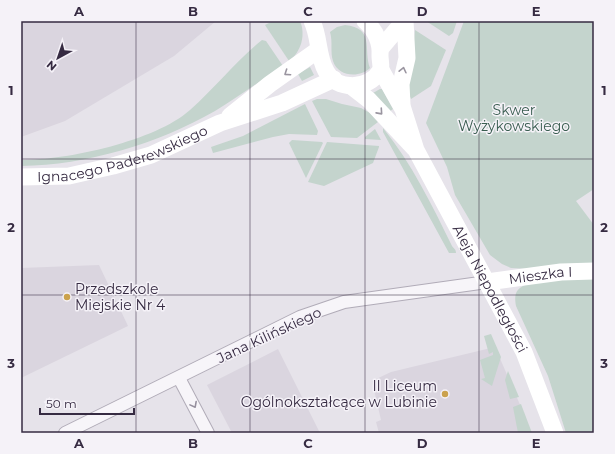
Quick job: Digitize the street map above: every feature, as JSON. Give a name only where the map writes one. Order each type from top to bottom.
[{"type":"main road","points":[[351,86],[363,84],[374,79],[381,70],[381,48],[371,26],[365,21]]},
{"type":"main road","points":[[381,48],[405,21]]},
{"type":"main road","points":[[403,109],[401,84],[407,58],[405,21]]},
{"type":"main road","points":[[319,25],[318,50],[326,72],[334,79]]},
{"type":"main road","name":"Ignacego Paderewskiego","points":[[220,123],[270,84],[318,50]]},
{"type":"main road","name":"Aleja Niepodległości","points":[[381,70],[403,109],[416,150],[524,352],[555,433]]},
{"type":"main road","name":"Aleja Niepodległości","points":[[334,79],[351,86],[369,100],[416,150]]},
{"type":"main road","name":"Ignacego Paderewskiego","points":[[21,177],[69,176],[113,166],[151,155],[220,123],[282,103],[334,79]]},
{"type":"main road","name":"Mieszka I","points":[[487,282],[561,272],[594,271]]},
{"type":"street","name":"Jana Kilińskiego","points":[[65,433],[300,317],[344,302],[487,282]]},
{"type":"street","points":[[179,378],[208,433]]},
{"type":"shaded area","points":[[21,21],[216,21],[174,56],[65,121],[21,137]]},
{"type":"shaded area","name":"Przedszkole Miejskie Nr 4","points":[[99,265],[128,326],[21,378],[21,268]]},
{"type":"shaded area","name":"II Liceum Ogólnokształcące w Lubinie","points":[[495,347],[521,407],[529,433],[379,433],[376,422],[381,420],[372,381],[391,372]]},
{"type":"shaded area","points":[[278,349],[320,433],[232,433],[207,385]]},
{"type":"green space","points":[[273,21],[300,21],[302,26],[301,43],[297,53],[289,61],[265,25]]},
{"type":"green space","points":[[426,21],[457,21],[453,33],[449,36]]},
{"type":"green space","name":"Skwer Wyżykowskiego","points":[[464,21],[594,21],[594,189],[576,201],[594,225],[594,265],[530,269],[511,268],[502,264],[490,255],[455,195],[447,167],[426,123]]},
{"type":"green space","points":[[345,25],[361,30],[366,40],[370,68],[361,73],[344,73],[339,70],[333,61],[330,32],[337,27]]},
{"type":"green space","points":[[415,30],[446,50],[431,86],[411,99],[408,92]]},
{"type":"green space","points":[[262,40],[266,41],[283,66],[224,106],[193,123],[146,143],[96,157],[46,165],[21,166],[21,160],[62,157],[110,147],[155,131],[175,121],[199,102],[243,57]]},
{"type":"green space","points":[[310,67],[314,75],[302,81],[298,74]]},
{"type":"green space","points":[[382,89],[393,109],[389,112],[373,93]]},
{"type":"green space","points":[[317,99],[326,99],[361,108],[370,113],[378,122],[357,138],[331,137],[312,101]]},
{"type":"green space","points":[[305,104],[318,131],[317,135],[289,134],[213,153],[211,147],[243,136]]},
{"type":"green space","points":[[383,128],[412,170],[456,253],[449,253],[383,132]]},
{"type":"green space","points":[[375,129],[381,140],[365,139],[365,137]]},
{"type":"green space","points":[[292,140],[323,143],[306,178],[289,143]]},
{"type":"green space","points":[[327,142],[379,147],[373,163],[324,186],[308,182]]},
{"type":"green space","points":[[588,277],[594,278],[594,433],[566,433],[548,376],[516,306],[515,296],[520,288],[533,282]]},
{"type":"green space","points":[[491,334],[501,357],[492,386],[481,379],[485,378],[480,360],[493,355],[493,352],[489,354],[484,336]]},
{"type":"green space","points":[[508,371],[519,397],[510,399],[505,380]]},
{"type":"green space","points":[[521,404],[532,433],[518,433],[513,407]]},
{"type":"place","name":"Przedszkole Miejskie Nr 4","points":[[67,297]]},
{"type":"place","name":"II Liceum Ogólnokształcące w Lubinie","points":[[445,394]]}]
